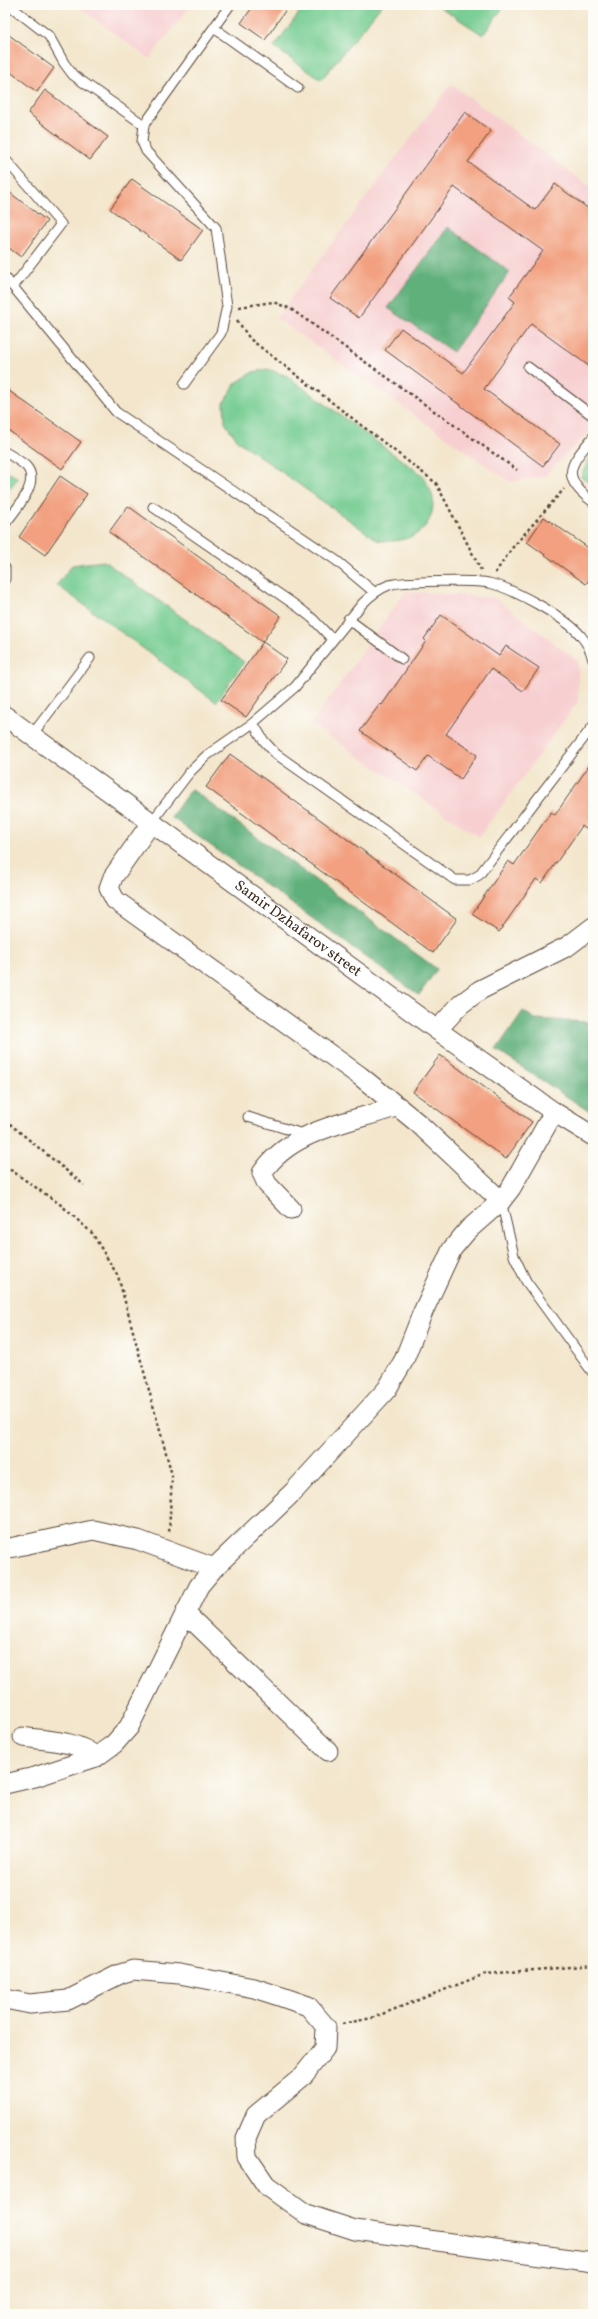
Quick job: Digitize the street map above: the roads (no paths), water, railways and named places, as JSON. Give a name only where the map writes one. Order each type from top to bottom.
[{"type":"street","name":"Samir Dzhafarov street","points":[[5,716],[437,1030],[554,1112],[593,1136]]},
{"type":"street","points":[[151,823],[113,877],[109,888],[115,900],[360,1076],[398,1106],[501,1201]]},
{"type":"street","points":[[437,1030],[461,1004],[480,990],[568,946],[593,927]]},
{"type":"street","points":[[291,1209],[267,1184],[262,1173],[269,1162],[288,1146],[307,1135],[398,1106]]},
{"type":"street","points":[[5,1784],[36,1777],[96,1758],[114,1744],[129,1727],[199,1586],[214,1568],[294,1491],[387,1389],[404,1360],[422,1314],[452,1249],[468,1230],[501,1201],[524,1168],[535,1143],[554,1112]]},
{"type":"street","points":[[5,1549],[93,1530],[138,1540],[214,1568]]},
{"type":"street","points":[[185,1612],[328,1751]]},
{"type":"street","points":[[23,1736],[76,1745],[87,1750],[96,1758]]},
{"type":"street","points":[[5,1999],[30,2004],[68,2000],[120,1974],[133,1970],[179,1974],[254,1988],[308,2006],[326,2027],[325,2048],[302,2077],[256,2115],[246,2138],[247,2157],[266,2184],[306,2214],[355,2230],[593,2262]]},
{"type":"lane","points":[[9,5],[49,36],[64,63],[73,75],[144,125]]},
{"type":"lane","points":[[184,384],[221,333],[227,306],[216,228],[146,152],[142,142],[144,125],[230,5]]},
{"type":"lane","points":[[214,28],[298,88]]},
{"type":"lane","points":[[5,159],[61,224],[13,287]]},
{"type":"lane","points":[[5,277],[116,412],[337,561],[374,592]]},
{"type":"lane","points":[[528,367],[593,416]]},
{"type":"lane","points":[[593,437],[576,458],[571,471],[572,480],[578,490],[593,502]]},
{"type":"lane","points":[[5,452],[27,467],[32,479],[27,493],[5,524]]},
{"type":"lane","points":[[153,507],[298,607],[312,618],[332,639]]},
{"type":"lane","points":[[5,568],[5,579]]},
{"type":"lane","points":[[151,823],[189,773],[206,756],[253,724],[294,687],[348,619],[374,592],[390,584],[415,582],[488,583],[512,591],[563,621],[581,635],[590,649],[593,660]]},
{"type":"lane","points":[[348,619],[402,659]]},
{"type":"lane","points":[[32,736],[90,658]]},
{"type":"lane","points":[[253,724],[264,742],[276,754],[455,880],[470,880],[479,875],[593,726]]},
{"type":"lane","points":[[248,1117],[307,1135]]},
{"type":"lane","points":[[501,1201],[514,1256],[526,1281],[593,1374]]}]
